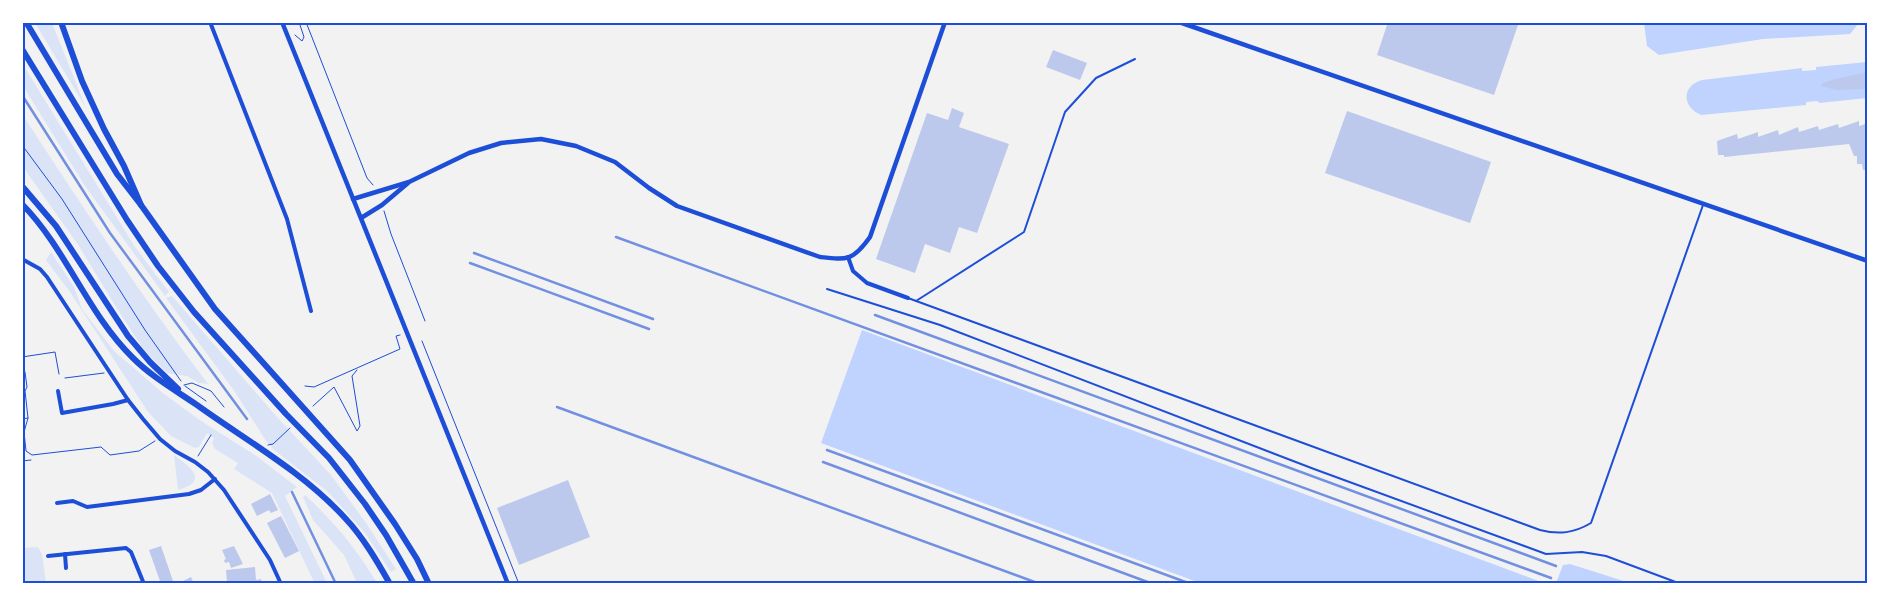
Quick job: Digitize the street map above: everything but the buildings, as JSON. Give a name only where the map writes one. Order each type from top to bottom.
[{"type":"highway","points":[[26,22],[117,174],[215,309],[350,460],[395,524],[417,559],[429,584]]},
{"type":"highway","points":[[61,22],[82,81],[141,205]]},
{"type":"highway","points":[[22,48],[127,220],[158,266],[194,312],[286,414],[329,458],[365,504],[386,535],[414,584]]},
{"type":"highway","points":[[22,186],[56,226],[128,336],[150,362],[190,400]]},
{"type":"highway","points":[[22,204],[45,230],[91,305],[117,340],[151,374],[291,470],[326,499],[346,519],[390,584]]},
{"type":"street","points":[[210,22],[287,219],[311,310]]},
{"type":"street","points":[[353,199],[409,182],[469,153],[500,143],[541,139],[576,146],[615,162],[677,206],[820,257],[840,259],[848,257],[859,252],[870,237],[945,22]]},
{"type":"street","points":[[1179,22],[1868,262]]},
{"type":"street","points":[[283,25],[508,584]]},
{"type":"street","points":[[361,218],[382,205],[409,182]]},
{"type":"street","points":[[848,257],[853,271],[867,283],[908,298]]},
{"type":"street","points":[[22,259],[40,269],[47,278],[128,400],[160,439],[175,451],[195,462],[215,479],[224,490],[270,560],[281,584]]},
{"type":"street","points":[[58,391],[62,413],[128,400]]},
{"type":"street","points":[[57,503],[73,501],[88,507],[189,494],[201,490],[215,479]]},
{"type":"street","points":[[48,556],[126,548],[131,552],[144,584]]},
{"type":"street","points":[[64,554],[66,568]]},
{"type":"lane","points":[[916,301],[1024,232],[1065,112],[1096,78],[1135,59]]},
{"type":"lane","points":[[908,298],[1540,530],[1554,534],[1567,533],[1582,528],[1591,522],[1703,205]]},
{"type":"lane","points":[[827,290],[940,325],[1314,469],[1546,554],[1582,552],[1606,556],[1681,584]]},
{"type":"path","points":[[283,25],[302,41],[304,37],[299,22]]},
{"type":"path","points":[[306,22],[367,178],[374,186]]},
{"type":"path","points":[[22,145],[62,199],[144,330],[184,385],[192,383],[211,391],[224,407]]},
{"type":"path","points":[[384,210],[391,234],[425,321]]},
{"type":"path","points":[[304,386],[314,387],[357,370],[400,349],[396,336]]},
{"type":"path","points":[[422,340],[519,584]]},
{"type":"path","points":[[22,357],[55,352],[59,374]]},
{"type":"path","points":[[334,387],[356,431],[360,426],[352,376],[357,370]]},
{"type":"path","points":[[25,372],[27,387],[24,391],[28,418],[24,432],[26,451]]},
{"type":"path","points":[[65,378],[110,372]]},
{"type":"path","points":[[22,419],[28,418]]},
{"type":"path","points":[[195,462],[211,436]]},
{"type":"path","points":[[22,451],[32,455],[101,447],[110,455],[138,451],[160,439]]},
{"type":"path","points":[[22,461],[31,460]]},
{"type":"shaded area","points":[[35,23],[52,23],[86,108]]},
{"type":"shaded area","points":[[22,63],[135,247],[169,292],[165,296],[85,186],[23,86]]},
{"type":"shaded area","points":[[22,114],[136,285],[208,384],[199,383],[187,376],[167,373],[144,350],[77,243],[23,167]]},
{"type":"shaded area","points":[[51,252],[74,287],[82,309],[114,351],[164,394],[204,423],[255,455],[297,487],[285,496],[327,583],[309,583],[314,582],[272,493],[234,469],[238,463],[215,449],[212,443],[214,438],[207,433],[199,447],[195,448],[171,436],[148,412],[70,292],[46,260]]},
{"type":"shaded area","points":[[172,296],[277,417],[331,475],[396,569],[391,572],[365,533],[328,492],[274,450],[266,441],[235,392],[166,298]]},
{"type":"shaded area","points":[[174,455],[191,469],[195,478],[188,486],[178,490]]},
{"type":"shaded area","points":[[305,495],[344,536],[377,583],[357,583],[344,555],[313,520],[303,497]]},
{"type":"shaded area","points":[[38,547],[42,554],[46,583],[23,583],[23,548]]},
{"type":"water","points":[[1644,22],[1859,23],[1850,34],[1763,39],[1659,55],[1647,46]]},
{"type":"water","points":[[1867,62],[1867,98],[1819,103],[1818,101],[1806,102],[1806,105],[1701,115],[1690,107],[1687,102],[1687,92],[1690,87],[1702,80],[1802,68],[1802,71],[1816,70],[1816,67]]},
{"type":"water","points":[[862,330],[1544,583],[1200,583],[821,443]]},
{"type":"water","points":[[1570,564],[1630,583],[1556,583],[1563,565]]},
{"type":"railway","points":[[22,95],[110,233],[247,419]]},
{"type":"railway","points":[[616,237],[1551,578]]},
{"type":"railway","points":[[474,253],[653,319]]},
{"type":"railway","points":[[470,263],[649,329]]},
{"type":"railway","points":[[875,315],[1556,566]]},
{"type":"railway","points":[[557,407],[1040,584]]},
{"type":"railway","points":[[827,450],[1191,584]]},
{"type":"railway","points":[[823,462],[1153,584]]},
{"type":"railway","points":[[292,492],[336,584]]}]
